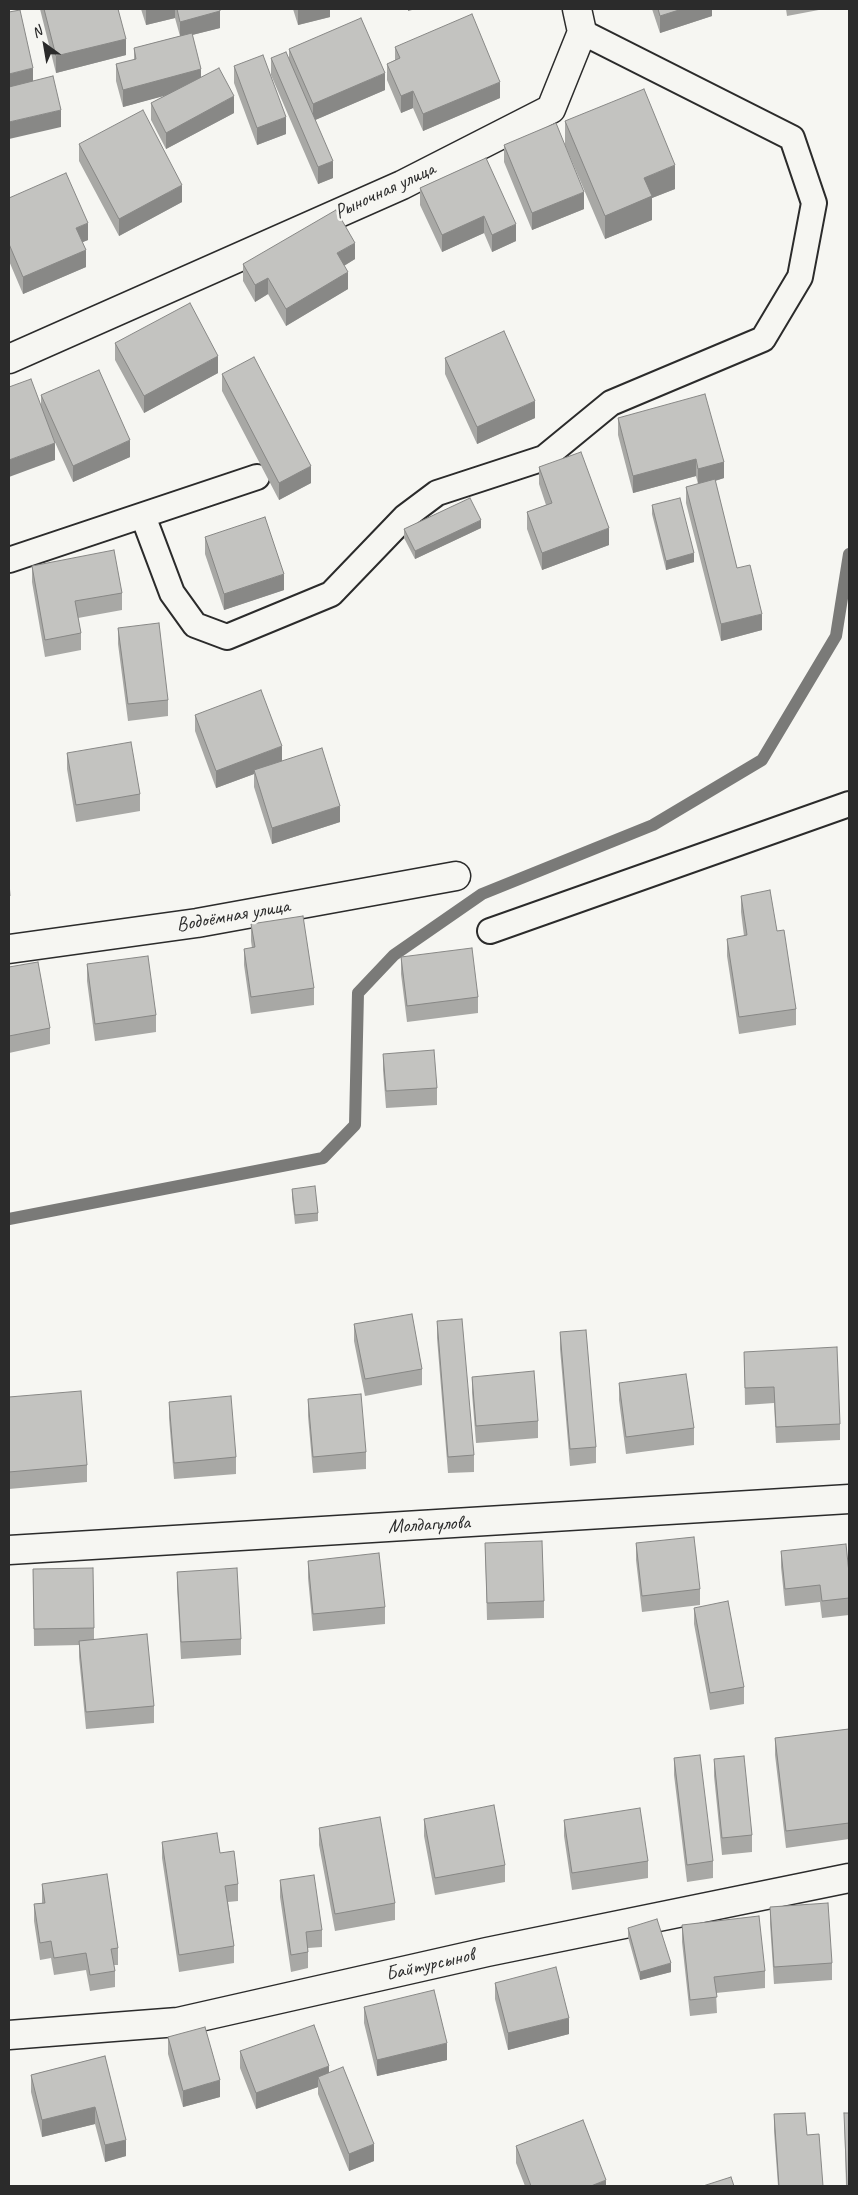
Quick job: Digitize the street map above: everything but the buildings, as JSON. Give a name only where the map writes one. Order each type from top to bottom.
[{"type":"street","name":"Рыночная улица","points":[[9,358],[402,185],[551,109],[579,21]]},
{"type":"street","name":"Водоёмная улица","points":[[9,949],[198,923],[456,876]]},
{"type":"street","name":"Молдагулова","points":[[9,1550],[849,1499]]},
{"type":"street","name":"Байтурсынов","points":[[9,2035],[178,2022],[487,1952],[849,1878]]},
{"type":"lane","points":[[142,516],[172,593],[195,625],[227,637],[330,594],[405,516],[437,493],[544,458],[612,403],[763,339],[800,277],[814,203],[792,138],[579,21]]},
{"type":"lane","points":[[9,560],[257,477]]},
{"type":"lane","points":[[490,931],[849,804]]},
{"type":"waterway","points":[[9,1219],[323,1158],[355,1125],[358,993],[394,955],[482,894],[653,825],[762,760],[836,636],[849,554]]}]
